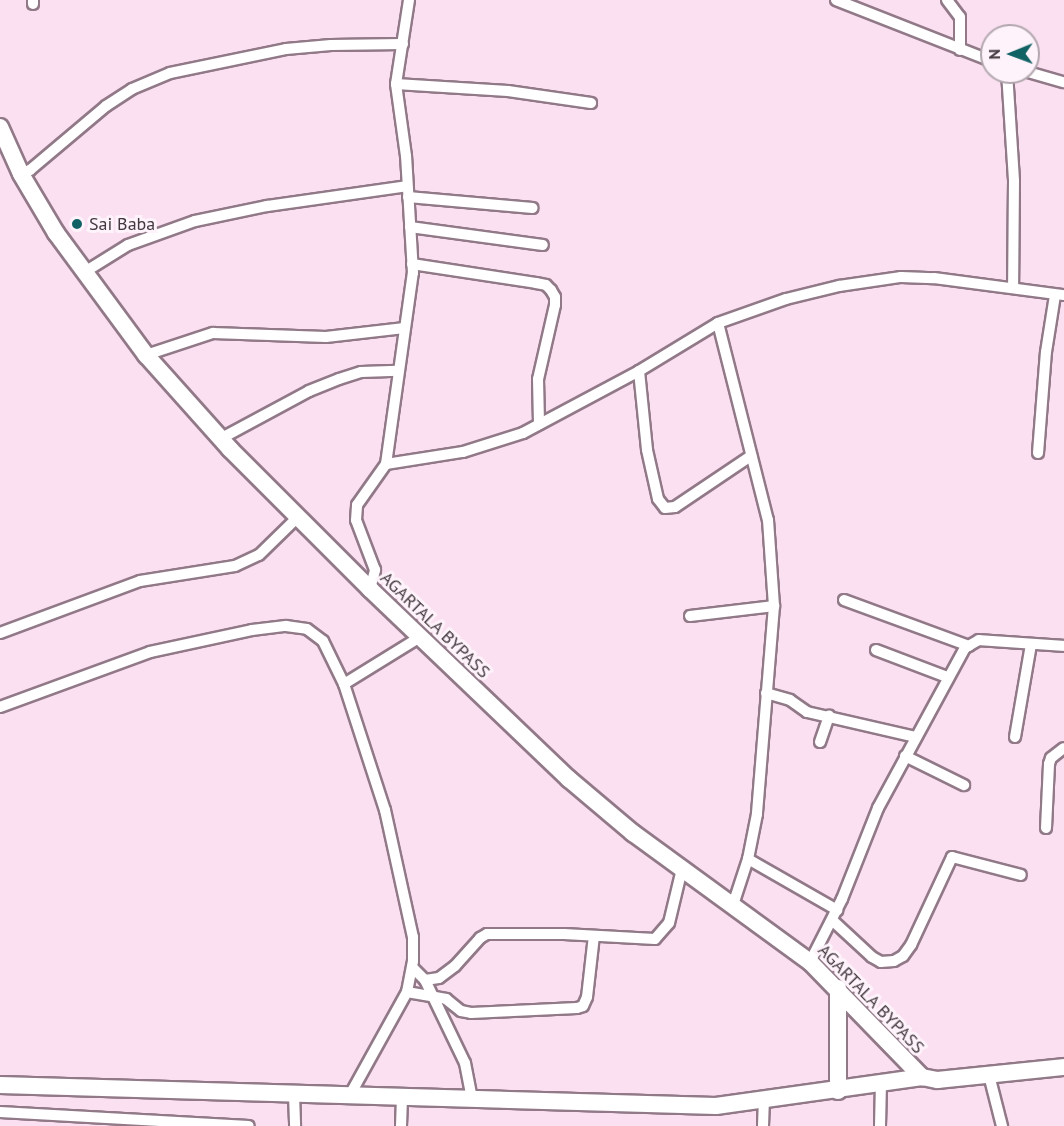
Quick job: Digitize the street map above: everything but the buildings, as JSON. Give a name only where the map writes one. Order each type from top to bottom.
[{"type":"main road","name":"AGARTALA BYPASS","points":[[0,127],[21,174],[83,273],[146,355],[220,439],[370,590],[569,779],[633,833],[733,904],[810,963],[838,988],[922,1077]]},
{"type":"main road","points":[[838,988],[838,1091]]},
{"type":"main road","points":[[0,1085],[716,1106],[838,1091],[881,1082],[922,1077],[938,1080],[1064,1067]]},
{"type":"street","points":[[370,590],[375,570],[356,520],[357,505],[386,464],[412,264],[408,191],[396,84],[409,0]]},
{"type":"street","points":[[836,0],[980,57]]},
{"type":"street","points":[[947,0],[960,17],[960,50]]},
{"type":"street","points":[[21,174],[30,170],[106,106],[132,89],[170,73],[286,49],[331,45],[403,44]]},
{"type":"street","points":[[1040,75],[1064,82]]},
{"type":"street","points":[[396,84],[508,91],[591,103]]},
{"type":"street","points":[[1008,84],[1014,181],[1013,288]]},
{"type":"street","points":[[83,273],[128,244],[195,221],[267,206],[408,191],[533,208]]},
{"type":"street","points":[[410,227],[543,245]]},
{"type":"street","points":[[412,264],[536,283],[546,285],[551,290],[555,297],[555,305],[538,379],[539,424]]},
{"type":"street","points":[[386,464],[463,452],[523,433],[639,371],[718,323],[786,299],[873,280],[900,277],[934,278],[1059,295],[1046,352],[1038,453]]},
{"type":"street","points":[[718,323],[768,520],[774,606],[757,814],[748,859],[733,904]]},
{"type":"street","points":[[146,355],[213,333],[326,337],[404,328]]},
{"type":"street","points":[[220,439],[309,391],[339,379],[361,372],[398,371]]},
{"type":"street","points":[[639,371],[647,450],[658,499],[665,508],[675,507],[751,456]]},
{"type":"street","points":[[0,633],[140,581],[235,566],[259,555],[298,517]]},
{"type":"street","points":[[844,600],[969,646]]},
{"type":"street","points":[[690,616],[774,606]]},
{"type":"street","points":[[0,708],[150,652],[252,630],[286,626],[307,629],[322,641],[344,684],[385,810],[413,937],[412,968],[407,992],[350,1095]]},
{"type":"street","points":[[344,684],[420,637]]},
{"type":"street","points":[[810,963],[834,915],[878,808],[957,659],[969,646],[979,640],[1064,646]]},
{"type":"street","points":[[1015,737],[1031,644]]},
{"type":"street","points":[[876,650],[947,677]]},
{"type":"street","points":[[766,693],[790,700],[801,710],[915,737]]},
{"type":"street","points":[[820,742],[828,716]]},
{"type":"street","points":[[1046,828],[1049,764],[1051,758],[1064,748]]},
{"type":"street","points":[[905,756],[964,785]]},
{"type":"street","points":[[748,859],[834,915],[872,957],[882,962],[894,961],[903,956],[911,945],[952,856],[1021,875]]},
{"type":"street","points":[[425,980],[439,978],[455,966],[480,938],[487,934],[655,939],[669,923],[682,869]]},
{"type":"street","points":[[407,992],[434,995],[446,999],[461,1011],[471,1013],[578,1008],[583,1006],[587,997],[594,936]]},
{"type":"street","points":[[412,968],[425,980],[434,995],[465,1063],[472,1099]]},
{"type":"street","points":[[989,1075],[1002,1126]]},
{"type":"street","points":[[880,1126],[881,1082]]},
{"type":"street","points":[[294,1094],[295,1126]]},
{"type":"street","points":[[401,1126],[402,1097]]},
{"type":"street","points":[[763,1126],[764,1100]]},
{"type":"street","points":[[0,1112],[249,1126]]},
{"type":"place","name":"Sai Baba","points":[[77,224]]}]
